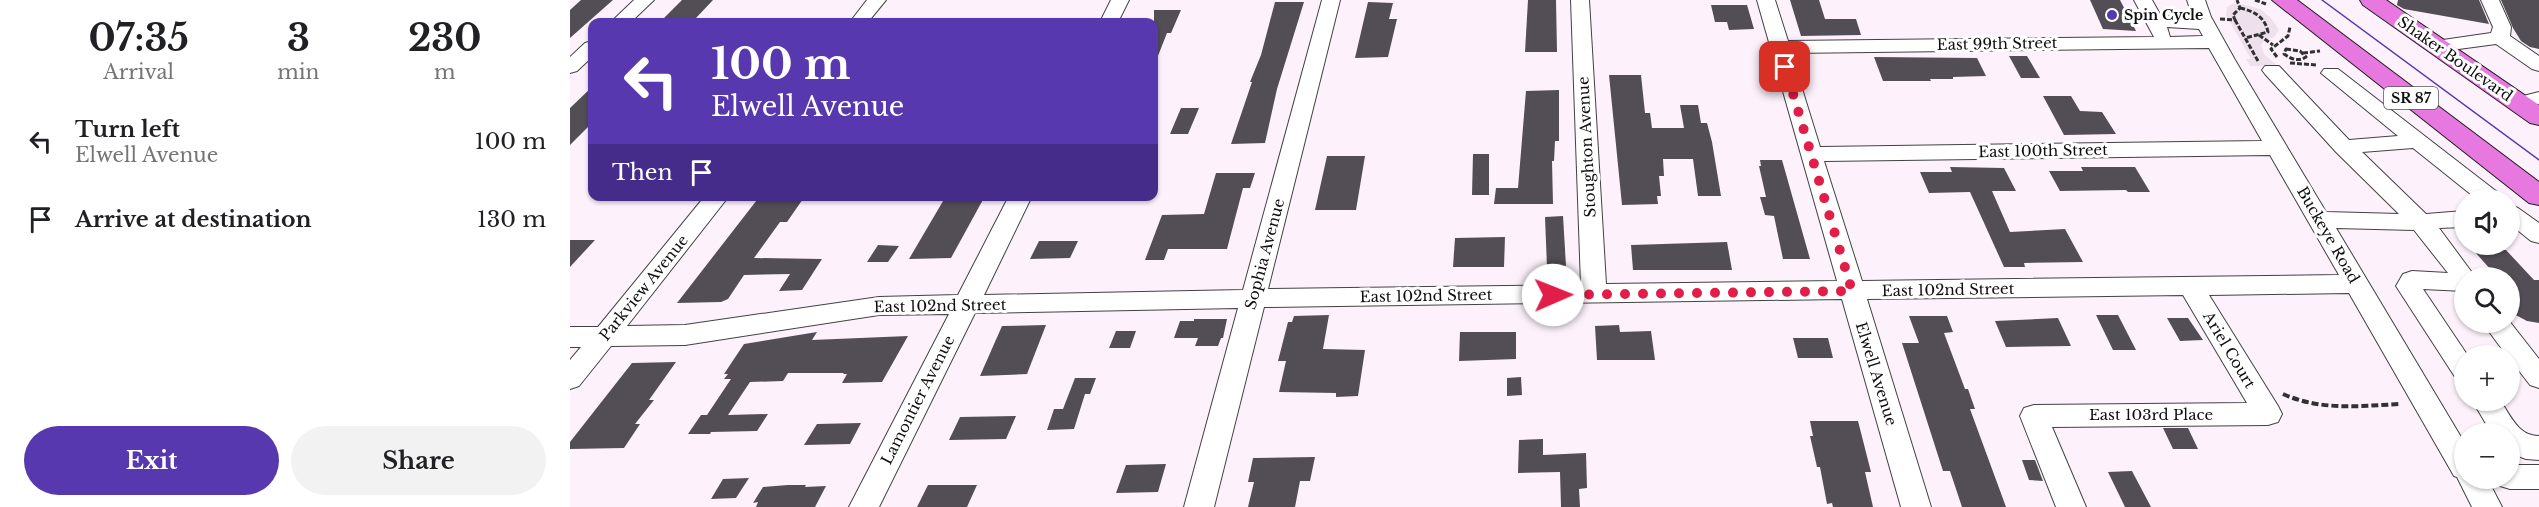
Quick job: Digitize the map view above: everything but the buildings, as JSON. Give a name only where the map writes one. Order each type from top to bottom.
[{"type":"main road","name":"SR 87","points":[[2283,0],[2539,196]]},
{"type":"main road","name":"Shaker Boulevard","points":[[2371,0],[2436,46],[2529,100],[2539,117]]},
{"type":"street","points":[[625,18],[645,0]]},
{"type":"street","points":[[862,18],[877,0]]},
{"type":"street","points":[[1111,18],[1120,0]]},
{"type":"street","name":"Sophia Avenue","points":[[1199,507],[1331,0]]},
{"type":"street","name":"Stoughton Avenue","points":[[1580,0],[1594,294]]},
{"type":"street","name":"Elwell Avenue","points":[[1766,0],[1916,507]]},
{"type":"street","points":[[2143,0],[2166,42]]},
{"type":"street","name":"Buckeye Road","points":[[2196,0],[2217,28],[2276,148],[2454,450]]},
{"type":"street","points":[[2490,0],[2502,27],[2500,38]]},
{"type":"street","points":[[2154,21],[2217,28]]},
{"type":"street","name":"East 99th Street","points":[[1779,47],[2166,42],[2217,28]]},
{"type":"street","points":[[2436,46],[2500,38],[2539,65]]},
{"type":"street","points":[[570,67],[588,51]]},
{"type":"street","points":[[2322,68],[2479,189]]},
{"type":"street","points":[[2272,70],[2418,222],[2458,267]]},
{"type":"street","points":[[2344,147],[2417,141]]},
{"type":"street","name":"East 100th Street","points":[[1811,153],[2276,148]]},
{"type":"street","name":"Parkview Avenue","points":[[570,379],[714,201]]},
{"type":"street","name":"Lamontier Avenue","points":[[864,507],[1019,201]]},
{"type":"street","points":[[2319,220],[2418,222],[2454,220]]},
{"type":"street","points":[[2520,221],[2538,233]]},
{"type":"street","points":[[2454,280],[2412,280],[2408,286],[2454,355]]},
{"type":"street","name":"East 102nd Street","points":[[570,338],[685,335],[879,306],[2356,284]]},
{"type":"street","name":"Ariel Court","points":[[2190,285],[2271,402]]},
{"type":"street","points":[[2504,333],[2539,378]]},
{"type":"street","name":"East 103rd Place","points":[[2071,507],[2034,416],[2271,402]]},
{"type":"street","points":[[2520,446],[2539,448]]},
{"type":"street","points":[[2520,477],[2539,477]]},
{"type":"street","points":[[2477,489],[2487,507]]},
{"type":"path","points":[[2237,0],[2240,8],[2259,15],[2268,27],[2268,32],[2245,38]]},
{"type":"path","points":[[2240,8],[2233,15],[2260,64],[2248,63]]},
{"type":"path","points":[[2217,28],[2235,20]]},
{"type":"path","points":[[2290,25],[2288,36],[2273,45],[2271,49],[2275,56],[2282,61],[2322,68]]},
{"type":"path","points":[[2258,35],[2273,45]]},
{"type":"path","points":[[2322,68],[2305,58],[2293,59],[2284,52],[2289,49],[2303,53],[2327,50]]},
{"type":"path","points":[[2303,53],[2305,58]]},
{"type":"path","points":[[2271,402],[2294,400],[2314,405],[2400,404]]},
{"type":"shaded area","points":[[2232,4],[2260,9],[2271,18],[2279,30],[2274,37],[2264,41],[2261,45],[2264,54],[2278,66],[2266,70],[2263,66],[2250,66],[2246,59],[2251,59],[2226,15],[2227,7]]},
{"type":"tram line","points":[[2322,0],[2539,160]]},
{"type":"place","name":"Spin Cycle","points":[[2112,15]]},
{"type":"route","points":[[1553,295],[1852,291],[1785,67]]}]
